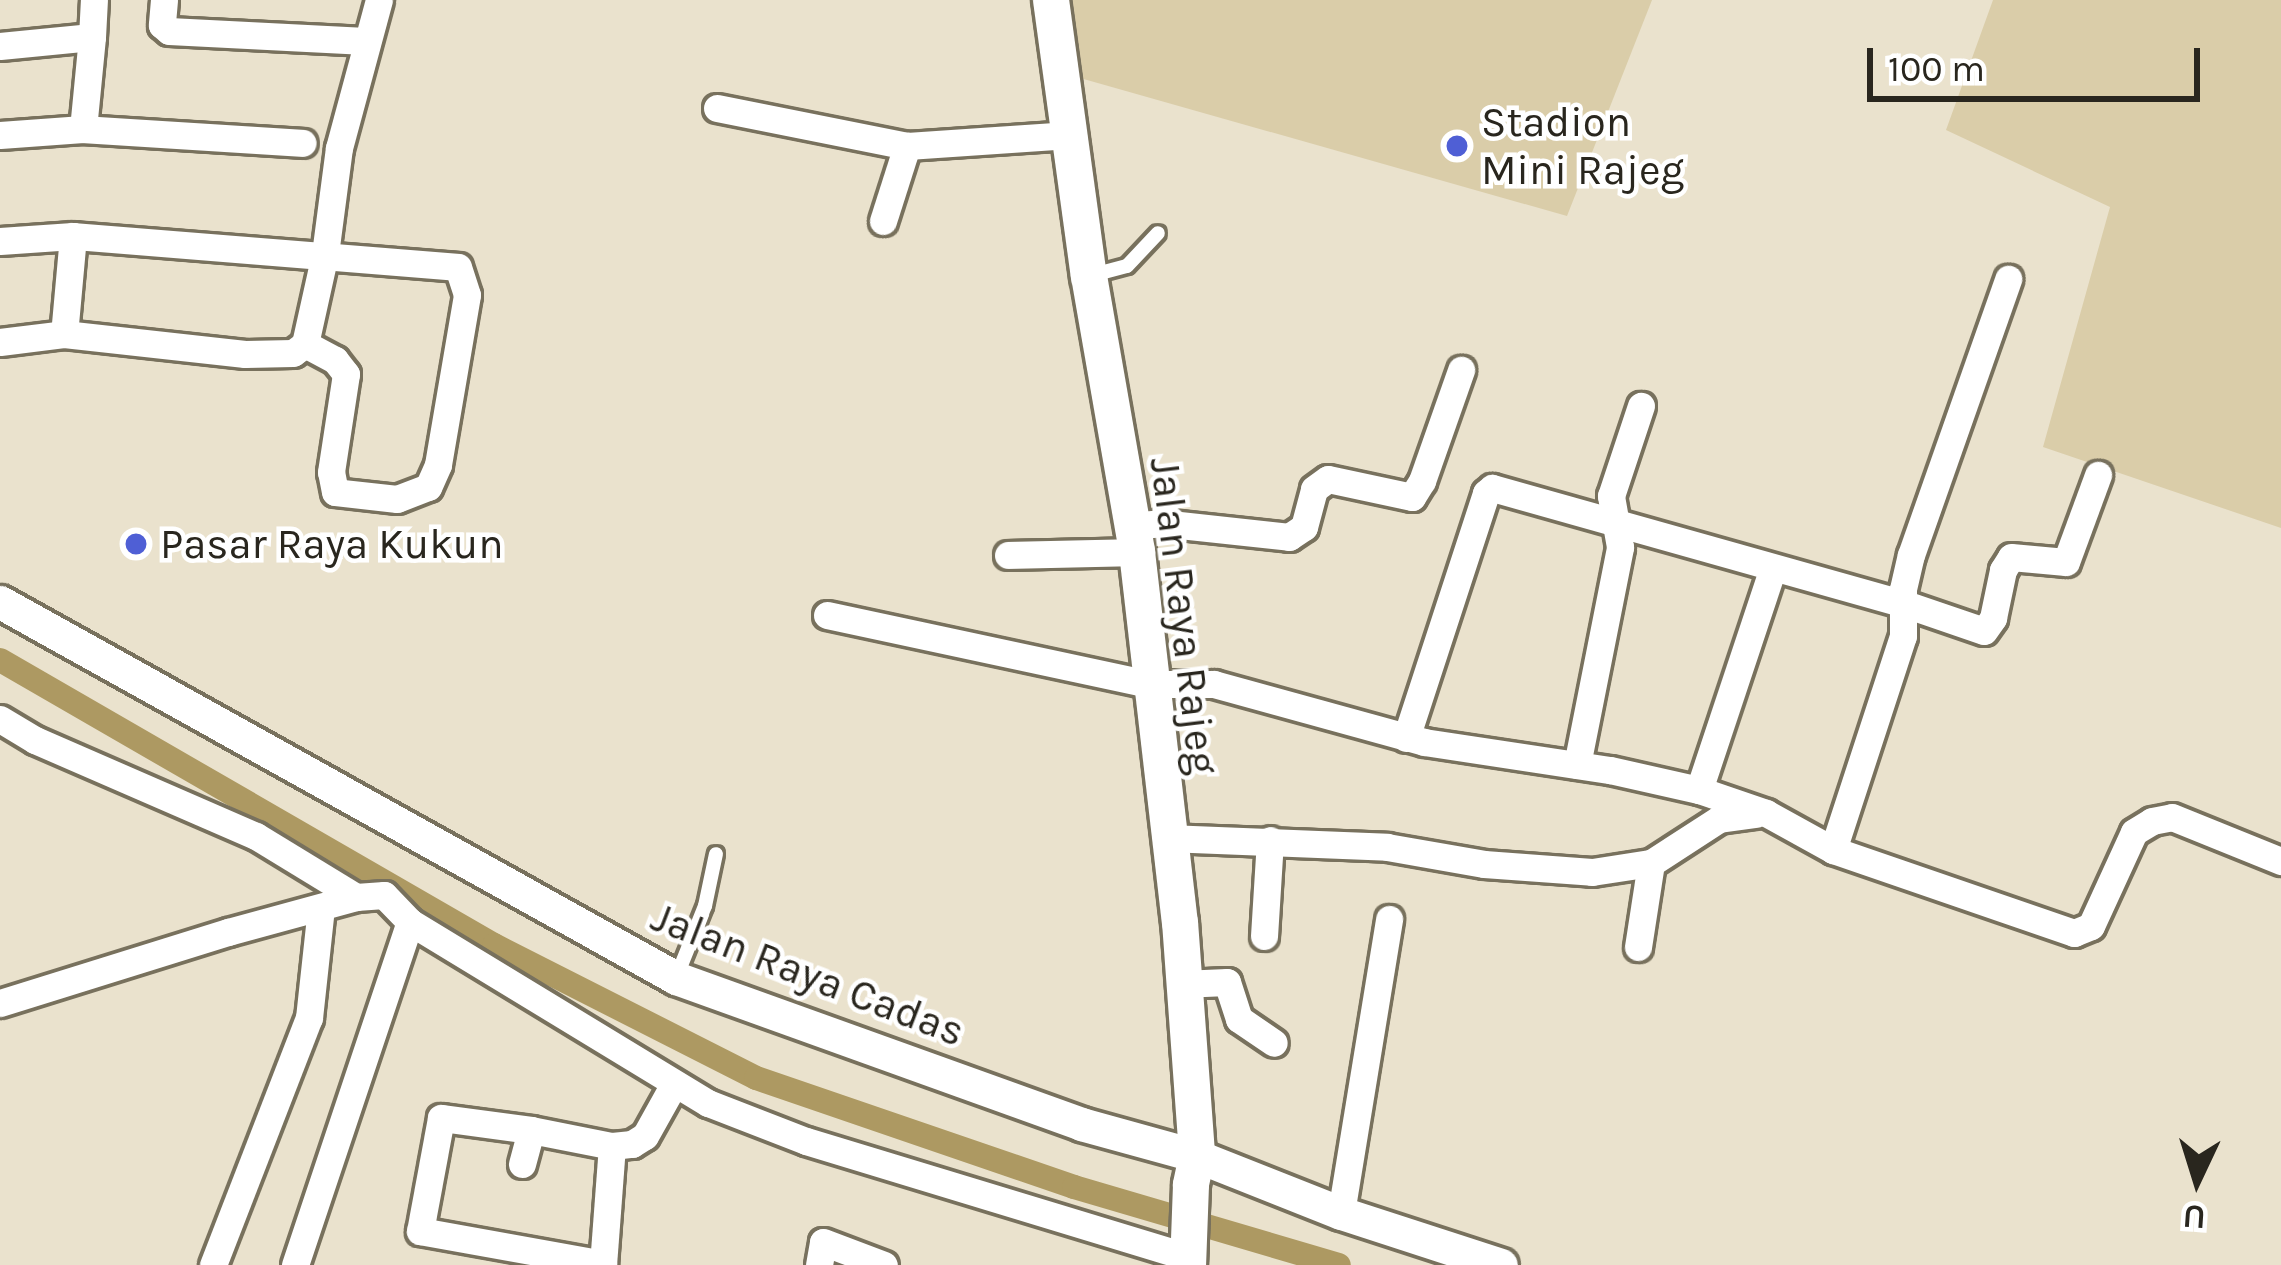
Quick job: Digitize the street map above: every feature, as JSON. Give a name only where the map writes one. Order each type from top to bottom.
[{"type":"main road","name":"Jalan Raya Rajeg","points":[[1051,0],[1089,276],[1133,539],[1180,922],[1194,1171],[1188,1256]]},
{"type":"street","points":[[83,129],[94,0]]},
{"type":"street","points":[[164,0],[162,25],[169,31],[366,41]]},
{"type":"street","points":[[0,342],[64,334],[245,354],[293,353],[305,344],[326,254],[339,148],[379,0]]},
{"type":"street","points":[[0,46],[92,37]]},
{"type":"street","points":[[717,108],[908,146],[1070,135]]},
{"type":"street","points":[[0,135],[83,129],[304,143]]},
{"type":"street","points":[[883,221],[908,146]]},
{"type":"street","points":[[64,334],[73,236]]},
{"type":"street","points":[[0,242],[73,236],[452,264],[463,273],[464,317],[438,465],[428,487],[397,499],[335,491],[331,472],[346,374],[335,360],[305,344]]},
{"type":"street","points":[[1832,850],[1903,636],[1911,555],[2008,279]]},
{"type":"street","points":[[1007,555],[1133,539],[1162,524],[1289,537],[1304,527],[1314,489],[1328,479],[1412,497],[1461,370]]},
{"type":"street","points":[[1576,765],[1620,547],[1611,496],[1641,406]]},
{"type":"street","points":[[1406,738],[1486,494],[1499,487],[1905,604],[1961,627],[1988,629],[2005,562],[2020,556],[2066,562],[2098,475]]},
{"type":"street","points":[[1699,790],[1773,568]]},
{"type":"street","name":"Jalan Raya Cadas","points":[[0,602],[422,835],[608,946],[676,978],[1081,1124],[1194,1171],[1501,1265]]},
{"type":"street","points":[[827,615],[1148,685],[1214,684],[1406,738],[1699,790],[1766,813],[1832,850],[2074,933],[2091,926],[2134,832],[2162,817],[2281,861]]},
{"type":"street","points":[[0,719],[35,740],[256,836],[367,895]]},
{"type":"street","points":[[1167,838],[1270,840],[1592,872],[1651,863],[1719,818],[1766,813]]},
{"type":"street","points":[[1264,937],[1270,840]]},
{"type":"street","points":[[1638,947],[1651,863]]},
{"type":"street","points":[[0,1003],[367,895],[388,896],[410,922],[674,1084],[806,1141],[1188,1256]]},
{"type":"street","points":[[213,1265],[309,1018],[320,908]]},
{"type":"street","points":[[1341,1213],[1389,919]]},
{"type":"street","points":[[295,1265],[410,922]]},
{"type":"street","points":[[1181,984],[1227,982],[1239,1019],[1274,1043]]},
{"type":"street","points":[[612,1146],[603,1264],[420,1231],[441,1118],[612,1146],[645,1136],[674,1084]]},
{"type":"street","points":[[522,1164],[531,1130]]},
{"type":"street","points":[[819,1265],[823,1241],[884,1265]]},
{"type":"lane","points":[[1089,276],[1127,266],[1158,233]]},
{"type":"lane","points":[[676,978],[705,905],[716,854]]},
{"type":"shaded area","name":"Stadion Mini Rajeg","points":[[1064,0],[1652,0],[1567,216],[1073,76]]},
{"type":"shaded area","points":[[1993,0],[2281,0],[2281,528],[2043,447],[2110,207],[1946,130]]},
{"type":"waterway","points":[[0,660],[494,945],[756,1078],[1074,1187],[1339,1265]]},
{"type":"place","name":"Stadion Mini Rajeg","points":[[1457,146]]},
{"type":"place","name":"Pasar Raya Kukun","points":[[136,544]]}]
